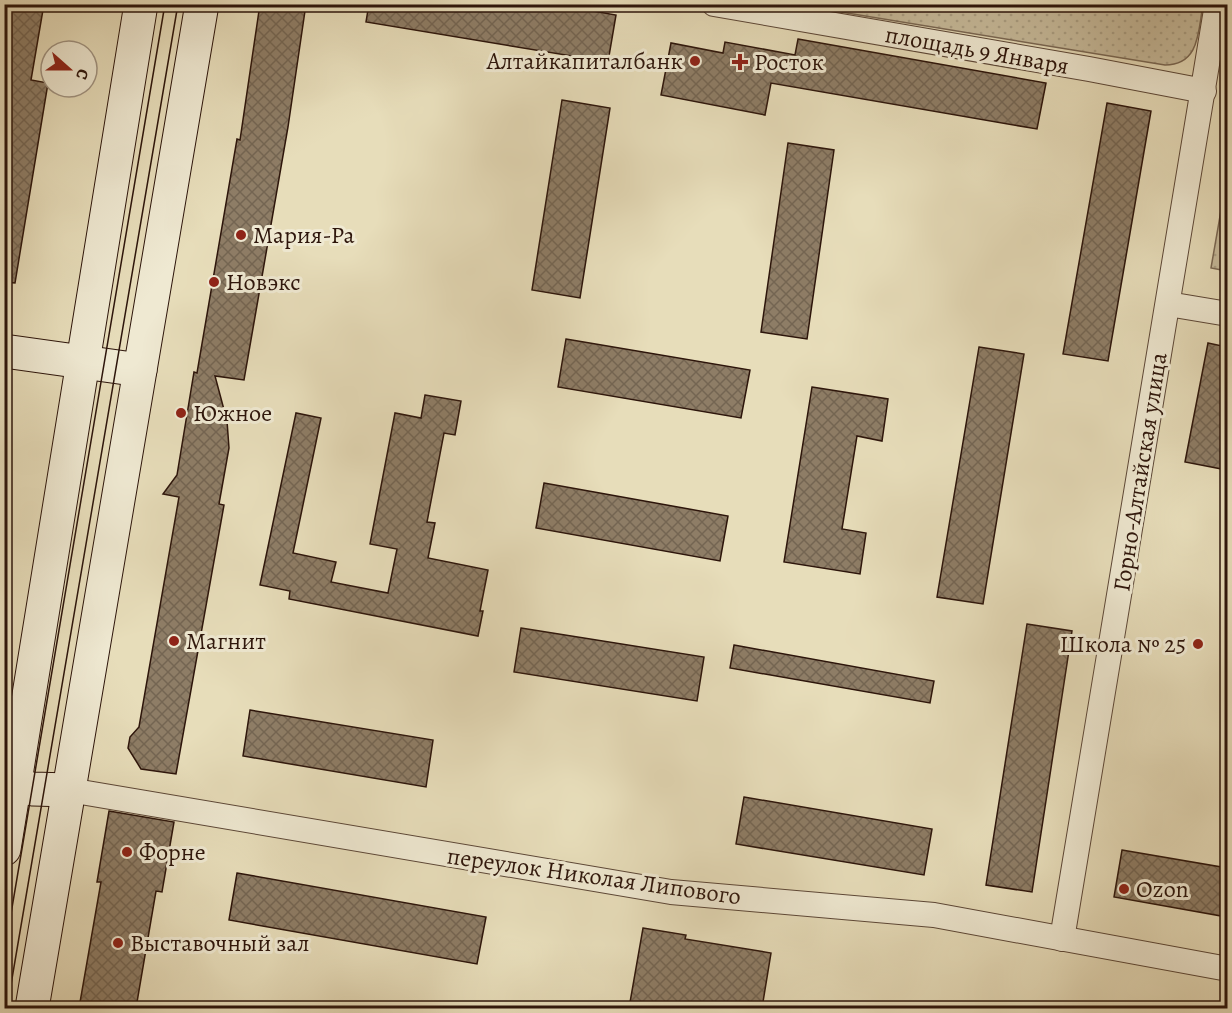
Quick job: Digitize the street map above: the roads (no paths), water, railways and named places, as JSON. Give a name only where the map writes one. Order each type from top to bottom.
[{"type":"main road","points":[[4,849],[141,4]]},
{"type":"main road","points":[[32,1008],[202,4]]},
{"type":"main road","points":[[4,351],[140,370]]},
{"type":"main road","points":[[14,786],[69,790]]},
{"type":"street","name":"площадь 9 Января","points":[[714,4],[1204,91]]},
{"type":"street","name":"Горно-Алтайская улица","points":[[1062,939],[1217,4]]},
{"type":"street","points":[[1168,304],[1227,314]]},
{"type":"street","name":"переулок Николая Липового","points":[[69,790],[671,892],[934,915],[1227,969]]},
{"type":"tram line","points":[[4,955],[165,4]]},
{"type":"tram line","points":[[7,1008],[178,4]]},
{"type":"place","name":"Алтайкапиталбанк","points":[[695,61]]},
{"type":"place","name":"Росток","points":[[740,62]]},
{"type":"place","name":"Мария-Ра","points":[[241,235]]},
{"type":"place","name":"Новэкс","points":[[214,282]]},
{"type":"place","name":"Южное","points":[[181,413]]},
{"type":"place","name":"Магнит","points":[[174,641]]},
{"type":"place","name":"Школа № 25","points":[[1198,644]]},
{"type":"place","name":"Форне","points":[[127,852]]},
{"type":"place","name":"Ozon","points":[[1124,889]]},
{"type":"place","name":"Выставочный зал","points":[[118,943]]}]
